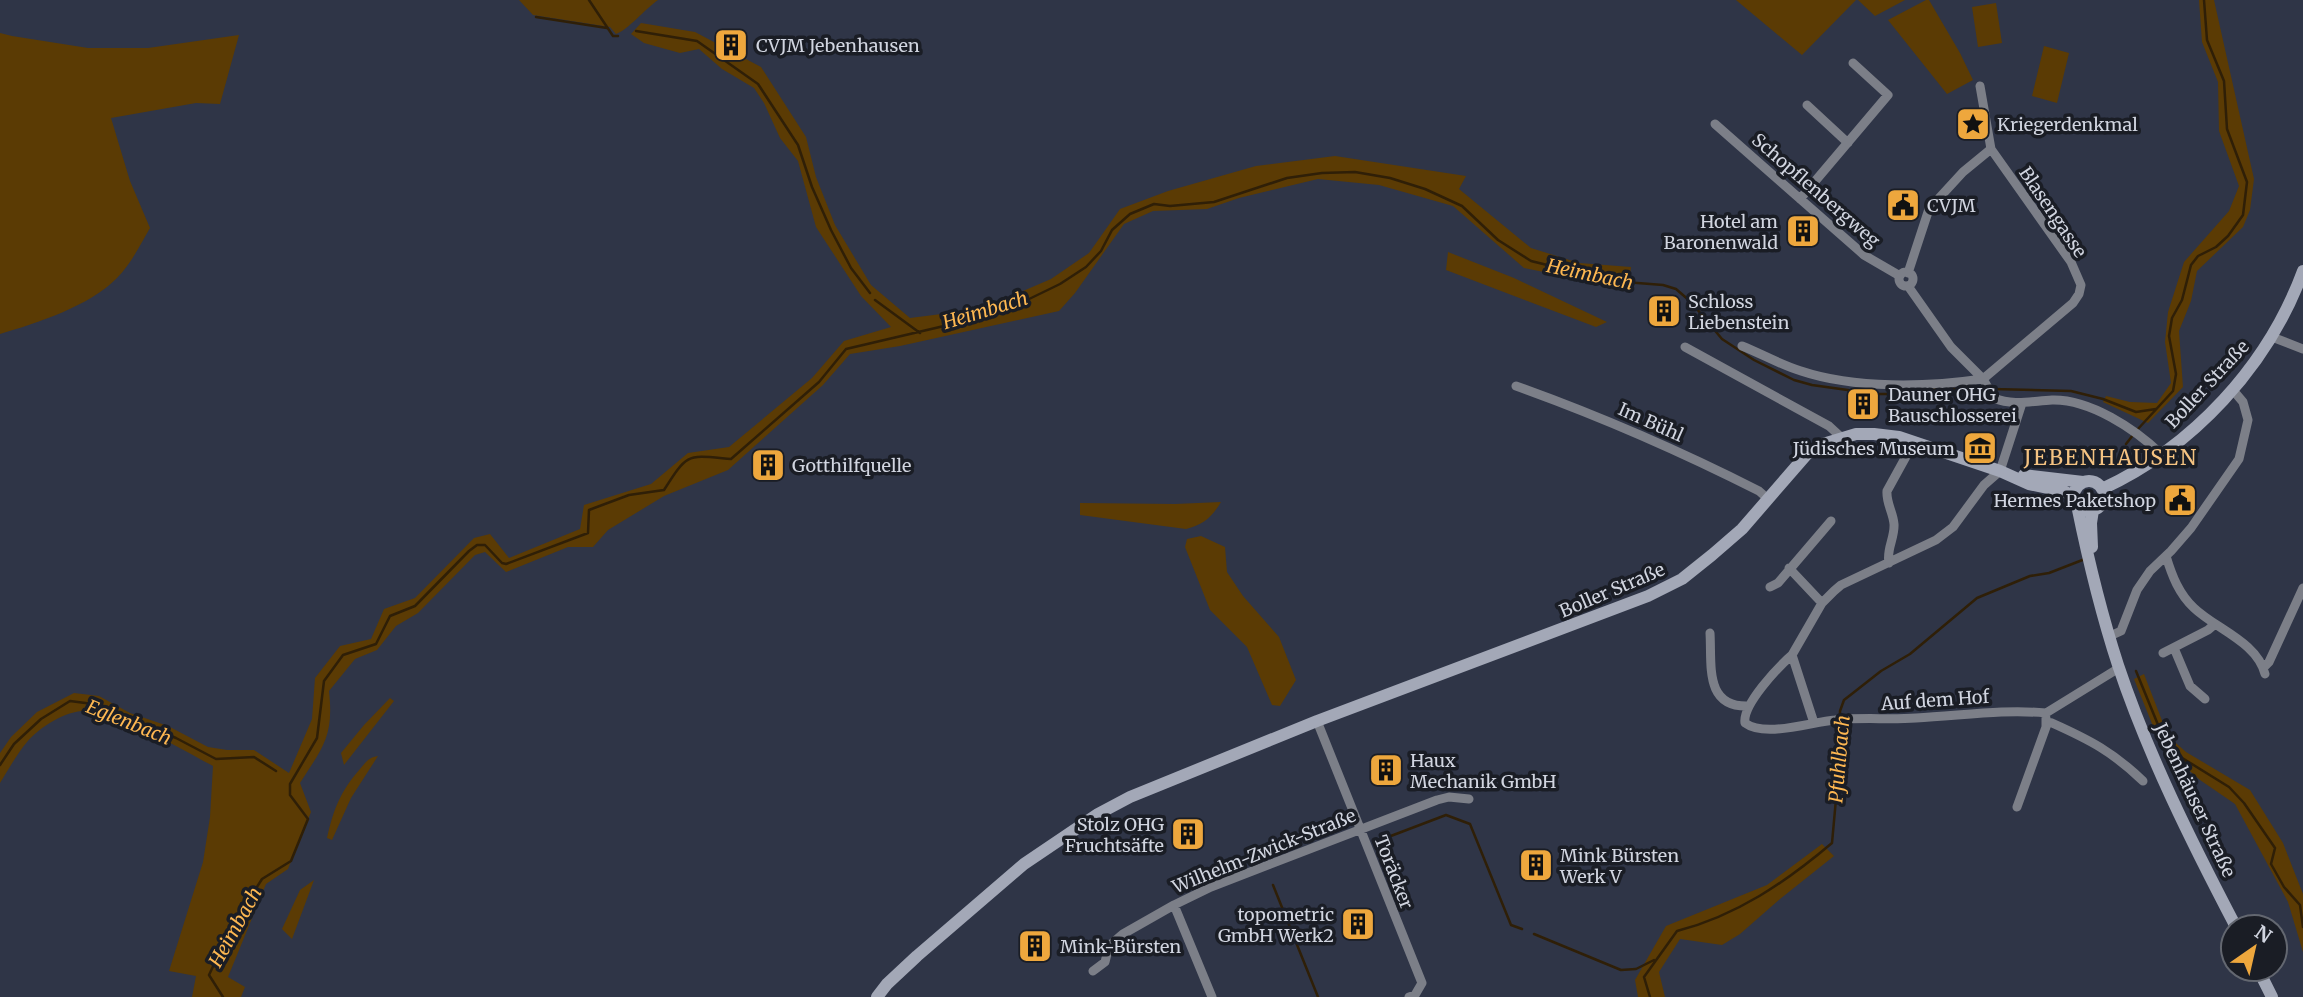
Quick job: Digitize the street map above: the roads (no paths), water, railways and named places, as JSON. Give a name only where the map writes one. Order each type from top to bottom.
[{"type":"main road","name":"Boller Straße","points":[[2102,489],[2161,454],[2191,432],[2232,388],[2272,337],[2303,271]]},
{"type":"main road","name":"Boller Straße","points":[[877,997],[917,956],[1024,864],[1098,814],[1130,797],[1317,721],[1648,596],[1682,579],[1742,529],[1807,454],[1823,444],[1856,434],[1874,433],[1899,437],[2025,482],[2063,491],[2076,501]]},
{"type":"main road","name":"Boller Straße","points":[[2000,471],[2083,482]]},
{"type":"main road","points":[[2091,481],[2102,489],[2102,502],[2093,510],[2091,523],[2092,568],[2085,550],[2076,501],[2076,488],[2083,482],[2091,481]]},
{"type":"main road","points":[[2076,501],[2084,510],[2093,510]]},
{"type":"main road","name":"Jebenhäuser Straße","points":[[2092,568],[2115,634],[2119,668],[2148,744],[2229,913]]},
{"type":"street","points":[[1800,199],[1888,95],[1853,63]]},
{"type":"street","points":[[1980,86],[1991,149],[1963,172],[1929,209],[1900,283],[1908,286],[1951,347],[1984,380],[1998,400],[2022,403],[2054,400],[2081,404],[2099,411],[2127,428],[2161,454]]},
{"type":"street","points":[[1807,105],[1848,143]]},
{"type":"street","name":"Schopflenbergweg","points":[[1715,124],[1864,255],[1904,274]]},
{"type":"street","name":"Blasengasse","points":[[1984,380],[2073,303],[2081,285],[2071,262],[1991,149]]},
{"type":"street","points":[[2272,337],[2303,349]]},
{"type":"street","points":[[1742,346],[1803,372],[1860,383],[1899,386],[1984,380]]},
{"type":"street","points":[[1685,347],[1829,426],[1842,438]]},
{"type":"street","name":"Im Bühl","points":[[1516,386],[1591,413],[1690,456],[1759,491],[1768,499]]},
{"type":"street","points":[[2115,634],[2137,590],[2150,571],[2191,528],[2239,459],[2248,420],[2243,402],[2232,388]]},
{"type":"street","points":[[1710,633],[1717,695],[1723,701],[1749,706],[1773,673],[1792,655],[1822,603],[1841,585],[1936,540],[1953,527],[1984,485],[2000,471],[2022,403]]},
{"type":"street","points":[[1889,564],[1887,553],[1894,531],[1894,521],[1886,491],[1914,442]]},
{"type":"street","points":[[1770,587],[1778,583],[1831,521]]},
{"type":"street","points":[[2166,556],[2176,584],[2185,598],[2195,609],[2243,644],[2264,671],[2299,609],[2303,588]]},
{"type":"street","points":[[1789,568],[1822,603]]},
{"type":"street","points":[[2163,653],[2215,624]]},
{"type":"street","points":[[2174,648],[2190,685],[2204,699]]},
{"type":"street","points":[[1792,655],[1814,723]]},
{"type":"street","points":[[2017,807],[2046,717],[2119,668]]},
{"type":"street","name":"Auf dem Hof","points":[[1749,706],[1744,717],[1745,723],[1750,727],[1773,729],[1840,720],[1918,718],[2015,710],[2046,717],[2053,723],[2093,741],[2115,755],[2143,781]]},
{"type":"street","name":"Toräcker","points":[[1317,721],[1422,983],[1412,996]]},
{"type":"street","name":"Wilhelm-Zwick-Straße","points":[[1093,971],[1105,962],[1109,946],[1123,934],[1211,887],[1437,800],[1449,797],[1469,799]]},
{"type":"street","points":[[1174,905],[1212,997]]},
{"type":"waterway","points":[[589,0],[613,36],[618,36]]},
{"type":"waterway","name":"Pfuhlbach","points":[[2137,430],[2173,391],[2176,374],[2169,336],[2172,318],[2182,300],[2191,265],[2198,256],[2216,247],[2228,236],[2243,215],[2247,182],[2227,129],[2224,81],[2207,40],[2204,0]]},
{"type":"waterway","points":[[536,17],[607,28]]},
{"type":"waterway","points":[[636,31],[697,41],[758,84],[798,145],[812,187],[831,230],[851,268],[870,293]]},
{"type":"waterway","name":"Heimbach","points":[[223,997],[209,975],[232,926],[262,879],[291,861],[308,819],[290,795],[290,784],[317,738],[324,681],[343,655],[376,644],[390,616],[415,606],[477,545],[485,545],[506,564],[588,533],[589,510],[629,495],[664,490],[678,469],[690,459],[731,459],[819,382],[846,349],[944,326],[1025,301],[1060,284],[1086,267],[1101,251],[1112,230],[1130,214],[1154,204],[1170,206],[1214,202],[1287,178],[1322,173],[1355,172],[1390,178],[1425,189],[1462,206],[1498,240],[1531,261],[1612,281],[1663,285],[1676,289],[1691,302],[1722,339],[1754,360],[1794,380],[1876,394],[1938,389],[1986,389]]},
{"type":"waterway","points":[[875,300],[920,333]]},
{"type":"waterway","name":"Heimbach","points":[[1992,389],[2071,391],[2103,399],[2136,412],[2156,409]]},
{"type":"waterway","name":"Pfuhlbach","points":[[2126,444],[2133,435]]},
{"type":"waterway","name":"Pfuhlbach","points":[[1840,717],[1844,700],[1881,671],[1910,654],[1977,598],[2030,576],[2049,573],[2085,559]]},
{"type":"waterway","points":[[2136,671],[2163,737],[2179,756],[2229,787],[2244,803],[2275,848],[2271,864],[2284,887],[2300,905],[2303,927]]},
{"type":"waterway","name":"Eglenbach","points":[[0,765],[14,744],[41,719],[70,701],[93,704],[176,738],[216,759],[254,757],[276,771]]},
{"type":"waterway","name":"Pfuhlbach","points":[[1650,997],[1644,977],[1677,931],[1699,925],[1740,907],[1797,871],[1832,843],[1840,724]]},
{"type":"waterway","points":[[1375,842],[1446,815],[1470,824],[1511,925],[1522,929]]},
{"type":"waterway","points":[[1273,885],[1318,997]]},
{"type":"waterway","points":[[1534,934],[1621,970],[1636,969],[1654,960]]},
{"type":"place","name":"CVJM Jebenhausen","points":[[731,45]]},
{"type":"place","name":"Kriegerdenkmal","points":[[1973,124]]},
{"type":"place","name":"CVJM","points":[[1903,205]]},
{"type":"place","name":"Hotel am Baronenwald","points":[[1803,231]]},
{"type":"place","name":"Schloss Liebenstein","points":[[1664,311]]},
{"type":"place","name":"Dauner OHG Bauschlosserei","points":[[1863,404]]},
{"type":"place","name":"Jüdisches Museum","points":[[1980,448]]},
{"type":"place","name":"Gotthilfquelle","points":[[768,465]]},
{"type":"place","name":"Hermes Paketshop","points":[[2180,500]]},
{"type":"place","name":"Haux Mechanik GmbH","points":[[1386,770]]},
{"type":"place","name":"Stolz OHG Fruchtsäfte","points":[[1188,834]]},
{"type":"place","name":"Mink Bürsten Werk V","points":[[1536,865]]},
{"type":"place","name":"topometric GmbH Werk2","points":[[1358,924]]},
{"type":"place","name":"Mink-Bürsten","points":[[1035,946]]},
{"type":"district","name":"JEBENHAUSEN","points":[[2111,457]]}]
